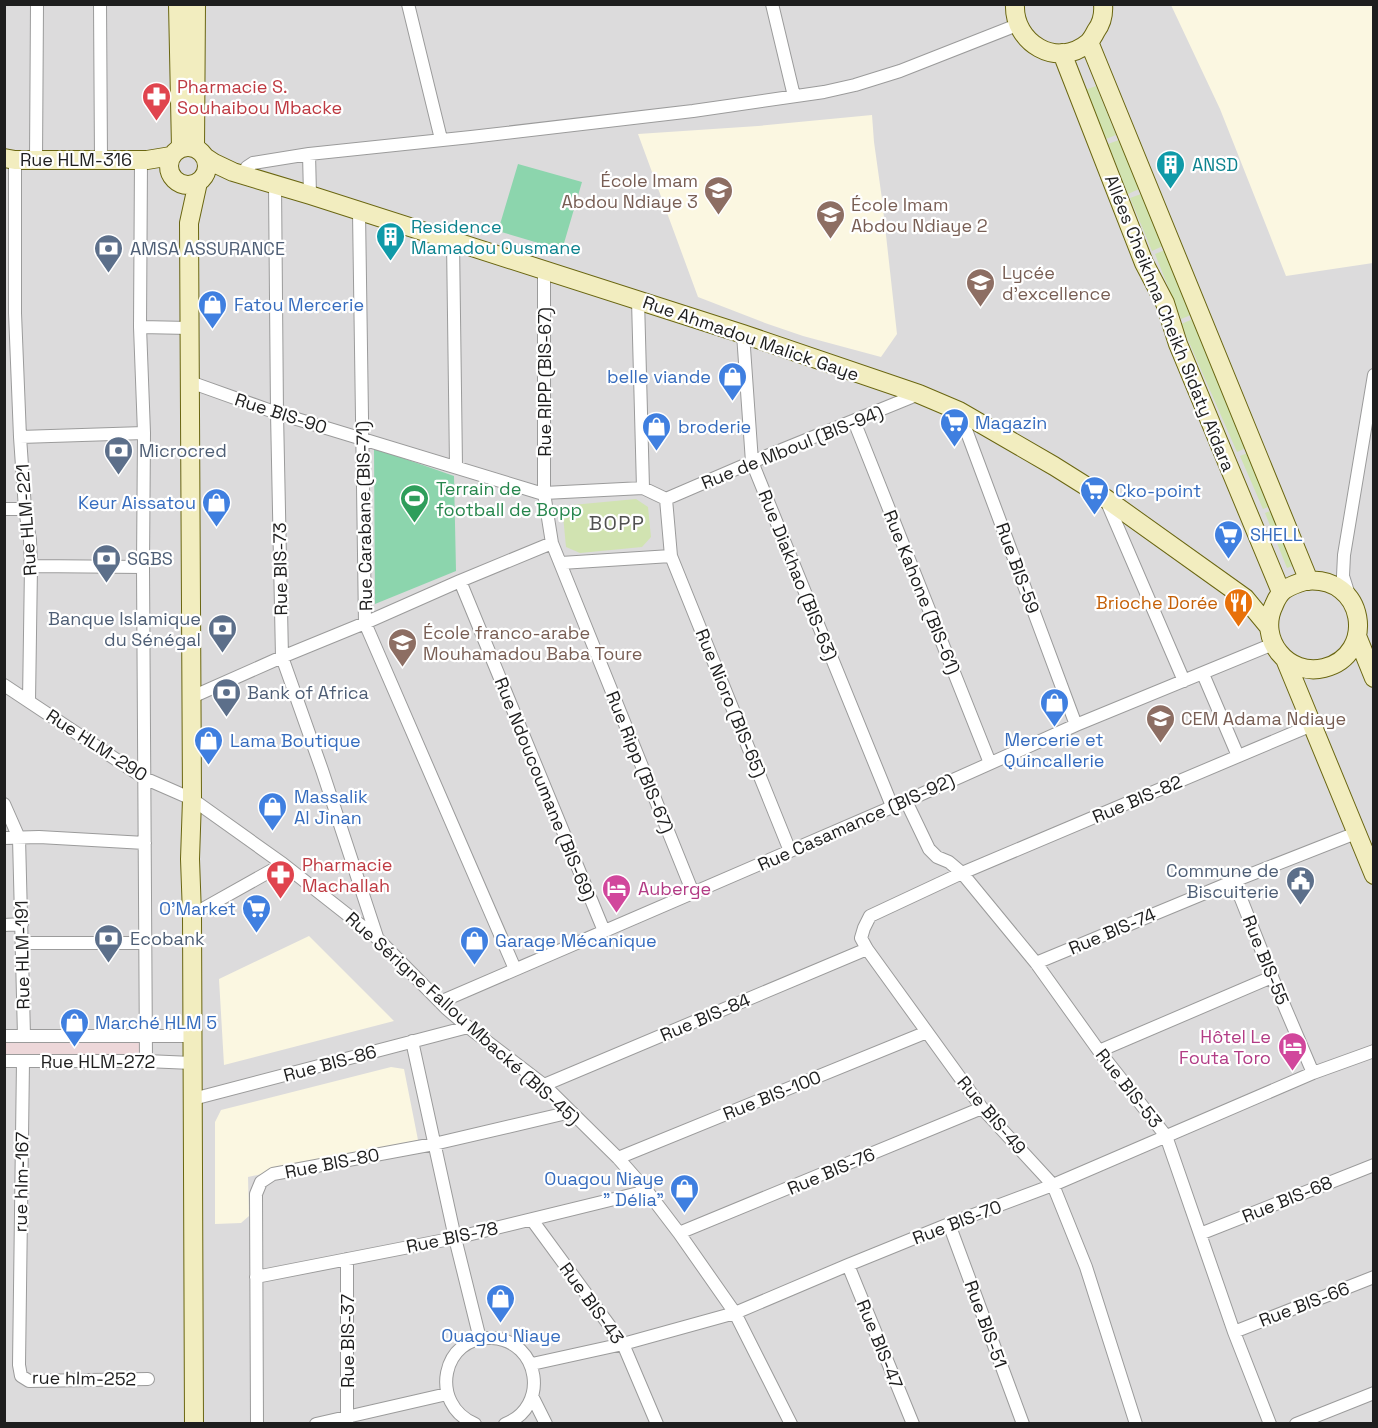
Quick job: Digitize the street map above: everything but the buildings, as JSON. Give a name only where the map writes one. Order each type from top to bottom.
[{"type":"street","points":[[36,160],[37,4]]},
{"type":"street","points":[[100,4],[101,160]]},
{"type":"street","points":[[178,4],[184,155]]},
{"type":"street","points":[[194,181],[172,177],[184,155],[196,4]]},
{"type":"street","points":[[408,4],[441,139]]},
{"type":"street","points":[[772,4],[794,96]]},
{"type":"street","points":[[1015,4],[1017,25],[1023,35],[1040,49],[1062,53],[1089,42],[1102,23],[1103,4]]},
{"type":"street","points":[[238,173],[253,163],[309,154],[693,111],[855,85],[1017,25]]},
{"type":"street","name":"Allées Cheikhna Cheikh Sidaty Aîdara","points":[[1089,42],[1315,581]]},
{"type":"street","name":"Allées Cheikhna Cheikh Sidaty Aîdara","points":[[1062,53],[1144,263],[1165,303],[1178,344],[1281,593]]},
{"type":"street","points":[[309,154],[310,195]]},
{"type":"street","points":[[184,155],[207,168],[194,181],[183,199],[189,223],[190,328],[192,697],[190,859],[195,1276],[194,1424]]},
{"type":"street","name":"Rue HLM-316","points":[[10,159],[101,160],[184,155]]},
{"type":"street","name":"Rue Ahmadou Malick Gaye","points":[[184,155],[743,334],[920,394],[959,411],[1054,466],[1105,498],[1230,588]]},
{"type":"street","name":"Rue HLM-221","points":[[10,159],[10,313],[31,566],[29,700]]},
{"type":"street","points":[[144,159],[140,327],[144,433],[146,1061]]},
{"type":"street","name":"Rue Ahmadou Malick Gaye","points":[[194,181],[219,174],[238,173]]},
{"type":"street","name":"Rue BIS-73","points":[[275,184],[282,657],[377,938]]},
{"type":"street","name":"Rue Carabane (BIS-71)","points":[[359,212],[365,623],[515,969]]},
{"type":"street","points":[[453,241],[456,466]]},
{"type":"street","name":"Rue RIPP (BIS-67)","points":[[544,270],[544,494],[552,543]]},
{"type":"street","points":[[638,300],[643,488]]},
{"type":"street","points":[[140,327],[190,328]]},
{"type":"street","name":"Rue Diakhao (BIS-63)","points":[[743,334],[752,462],[892,806]]},
{"type":"street","points":[[1374,375],[1344,555],[1343,576],[1357,615],[1357,636],[1374,678]]},
{"type":"street","name":"Rue BIS-90","points":[[190,382],[277,413],[544,494]]},
{"type":"street","name":"Rue de Mboul (BIS-94)","points":[[666,499],[920,394]]},
{"type":"street","name":"Rue BIS-59","points":[[959,411],[1076,725]]},
{"type":"street","name":"Rue Kahone (BIS-61)","points":[[854,421],[990,762]]},
{"type":"street","points":[[20,437],[144,433]]},
{"type":"street","points":[[544,494],[643,488],[666,499]]},
{"type":"street","points":[[1105,498],[1184,681]]},
{"type":"street","name":"Rue Nioro (BIS-65)","points":[[666,499],[671,556],[790,851]]},
{"type":"street","points":[[4,509],[25,508]]},
{"type":"street","points":[[192,697],[552,543]]},
{"type":"street","name":"Rue Ripp (BIS-67)","points":[[552,543],[693,893]]},
{"type":"street","points":[[1230,588],[1257,598],[1266,598],[1297,584],[1315,581],[1331,573],[1344,555]]},
{"type":"street","points":[[561,563],[671,556]]},
{"type":"street","points":[[31,566],[143,567]]},
{"type":"street","name":"Rue Ndoucoumane (BIS-69)","points":[[460,581],[604,931]]},
{"type":"street","points":[[1315,581],[1339,589],[1351,600]]},
{"type":"street","points":[[1230,588],[1245,598],[1285,659],[1374,875]]},
{"type":"street","points":[[1271,636],[1271,610],[1281,593]]},
{"type":"street","name":"Rue Casamance (BIS-92)","points":[[440,1002],[1076,725],[1203,674],[1271,636]]},
{"type":"street","points":[[1285,659],[1306,669],[1330,666],[1349,652],[1357,636]]},
{"type":"street","points":[[1203,674],[1238,756]]},
{"type":"street","name":"Rue HLM-290","points":[[4,685],[144,778],[192,799]]},
{"type":"street","name":"Rue BIS-82","points":[[962,873],[1312,725]]},
{"type":"street","name":"Rue Sérigne Fallou Mbacké (BIS-45)","points":[[192,799],[283,864],[377,938],[440,1002],[468,1027],[544,1085],[618,1158],[679,1233],[735,1313],[791,1424]]},
{"type":"street","name":"Rue BIS-53","points":[[906,801],[929,849],[962,873],[1036,963],[1099,1051],[1166,1137],[1234,1332],[1270,1424]]},
{"type":"street","name":"Rue HLM-191","points":[[4,804],[19,838],[24,1036]]},
{"type":"street","name":"Rue BIS-74","points":[[1036,963],[1356,833]]},
{"type":"street","points":[[4,838],[39,837],[144,843]]},
{"type":"street","points":[[192,915],[283,864]]},
{"type":"street","points":[[867,949],[861,938],[870,916],[962,873]]},
{"type":"street","name":"Rue BIS-55","points":[[1234,881],[1313,1073]]},
{"type":"street","points":[[4,924],[22,924]]},
{"type":"street","points":[[22,943],[146,943]]},
{"type":"street","name":"Rue BIS-49","points":[[867,949],[982,1108],[1053,1185],[1086,1267],[1136,1424]]},
{"type":"street","name":"Rue BIS-84","points":[[544,1085],[867,949]]},
{"type":"street","points":[[1099,1051],[1272,977]]},
{"type":"street","name":"Rue BIS-86","points":[[193,1099],[468,1027]]},
{"type":"street","name":"Rue BIS-100","points":[[618,1158],[927,1032]]},
{"type":"street","name":"Rue HLM-272","points":[[4,1036],[192,1036]]},
{"type":"street","points":[[412,1041],[455,1238],[480,1339]]},
{"type":"street","name":"Rue BIS-70","points":[[532,1364],[623,1344],[735,1313],[848,1264],[1053,1185],[1313,1073],[1374,1051]]},
{"type":"street","name":"Rue HLM-272","points":[[4,1060],[192,1063]]},
{"type":"street","name":"rue hlm-167","points":[[21,1376],[19,1365],[23,1061]]},
{"type":"street","name":"Rue BIS-76","points":[[679,1233],[982,1108]]},
{"type":"street","name":"Rue BIS-80","points":[[257,1424],[256,1194],[261,1182],[273,1174],[434,1144],[571,1112]]},
{"type":"street","name":"Rue BIS-68","points":[[1200,1234],[1374,1165]]},
{"type":"street","name":"Rue BIS-78","points":[[256,1277],[455,1238],[647,1191]]},
{"type":"street","name":"Rue BIS-43","points":[[532,1220],[623,1344],[657,1424]]},
{"type":"street","name":"Rue BIS-51","points":[[949,1224],[1023,1424]]},
{"type":"street","name":"Rue BIS-37","points":[[347,1259],[347,1420]]},
{"type":"street","name":"Rue BIS-47","points":[[848,1264],[913,1424]]},
{"type":"street","name":"Rue BIS-66","points":[[1234,1332],[1374,1277]]},
{"type":"street","points":[[475,1424],[458,1419],[447,1394],[445,1382],[447,1371],[459,1350],[469,1343],[491,1338],[512,1344],[532,1364],[534,1378],[532,1396],[520,1415],[505,1424]]},
{"type":"street","name":"rue hlm-252","points":[[21,1376],[29,1381],[148,1379]]},
{"type":"street","points":[[1296,1424],[1374,1393]]},
{"type":"street","points":[[316,1424],[347,1420],[447,1394]]},
{"type":"street","points":[[532,1396],[546,1424]]},
{"type":"shaded area","points":[[5,5],[1373,5],[1373,1423],[5,1424]]},
{"type":"shaded area","points":[[1171,5],[1373,5],[1373,263],[1286,276],[1220,109]]},
{"type":"shaded area","points":[[872,115],[897,334],[881,357],[803,336],[698,297],[638,134]]},
{"type":"shaded area","points":[[309,936],[394,1021],[224,1065],[219,979]]},
{"type":"shaded area","name":"Marché HLM 5","points":[[5,1039],[143,1040],[142,1058],[5,1057]]},
{"type":"shaded area","points":[[391,1067],[404,1069],[418,1140],[248,1177],[249,1216],[241,1223],[215,1224],[215,1122],[221,1110]]},
{"type":"green space","points":[[1096,86],[1116,135],[1106,139],[1085,90]]},
{"type":"green space","points":[[1119,140],[1139,189],[1128,194],[1108,144]]},
{"type":"green space","points":[[518,164],[582,182],[562,250],[498,231]]},
{"type":"green space","points":[[1141,194],[1163,246],[1152,251],[1130,198]]},
{"type":"green space","points":[[1165,250],[1191,315],[1181,319],[1155,254]]},
{"type":"green space","points":[[1193,319],[1248,447],[1237,452],[1181,324]]},
{"type":"green space","name":"Terrain de football de Bopp","points":[[374,448],[454,476],[456,571],[375,604]]},
{"type":"green space","points":[[1250,452],[1273,505],[1263,509],[1240,456]]},
{"type":"green space","name":"BOPP","points":[[636,499],[648,507],[651,537],[642,547],[580,553],[566,547],[563,515],[572,505]]},
{"type":"green space","points":[[1275,509],[1298,564],[1287,568],[1265,513]]},
{"type":"place","name":"Pharmacie S. Souhaibou Mbacke","points":[[156,122]]},
{"type":"place","name":"ANSD","points":[[1171,190]]},
{"type":"place","name":"École Imam Abdou Ndiaye 3","points":[[719,216]]},
{"type":"place","name":"École Imam Abdou Ndiaye 2","points":[[830,240]]},
{"type":"place","name":"Residence Mamadou Ousmane","points":[[390,262]]},
{"type":"place","name":"AMSA ASSURANCE","points":[[109,274]]},
{"type":"place","name":"Lycée d'excellence","points":[[981,308]]},
{"type":"place","name":"Fatou Mercerie","points":[[213,330]]},
{"type":"place","name":"belle viande","points":[[732,402]]},
{"type":"place","name":"Magazin","points":[[954,448]]},
{"type":"place","name":"broderie","points":[[657,452]]},
{"type":"place","name":"Microcred","points":[[118,476]]},
{"type":"place","name":"Cko-point","points":[[1094,516]]},
{"type":"place","name":"Terrain de football de Bopp","points":[[415,524]]},
{"type":"place","name":"Keur Aissatou","points":[[217,528]]},
{"type":"place","name":"SHELL","points":[[1229,560]]},
{"type":"place","name":"SGBS","points":[[106,584]]},
{"type":"place","name":"Brioche Dorée","points":[[1239,628]]},
{"type":"place","name":"Banque Islamique du Sénégal","points":[[222,654]]},
{"type":"place","name":"École franco-arabe Mouhamadou Baba Toure","points":[[402,668]]},
{"type":"place","name":"Bank of Africa","points":[[226,718]]},
{"type":"place","name":"Mercerie et Quincallerie","points":[[1054,728]]},
{"type":"place","name":"CEM Adama Ndiaye","points":[[1160,744]]},
{"type":"place","name":"Lama Boutique","points":[[209,766]]},
{"type":"place","name":"Massalik Al Jinan","points":[[273,832]]},
{"type":"place","name":"Pharmacie Machallah","points":[[281,900]]},
{"type":"place","name":"Commune de Biscuiterie","points":[[1300,906]]},
{"type":"place","name":"Auberge","points":[[617,914]]},
{"type":"place","name":"O'Market","points":[[257,934]]},
{"type":"place","name":"Ecobank","points":[[109,964]]},
{"type":"place","name":"Garage Mécanique","points":[[474,966]]},
{"type":"place","name":"Marché HLM 5","points":[[74,1048]]},
{"type":"place","name":"Hôtel Le Fouta Toro","points":[[1292,1072]]},
{"type":"place","name":"Ouagou Niaye \" Délia\"","points":[[685,1214]]},
{"type":"place","name":"Ouagou Niaye","points":[[501,1324]]},
{"type":"district","name":"BOPP","points":[[617,523]]}]
